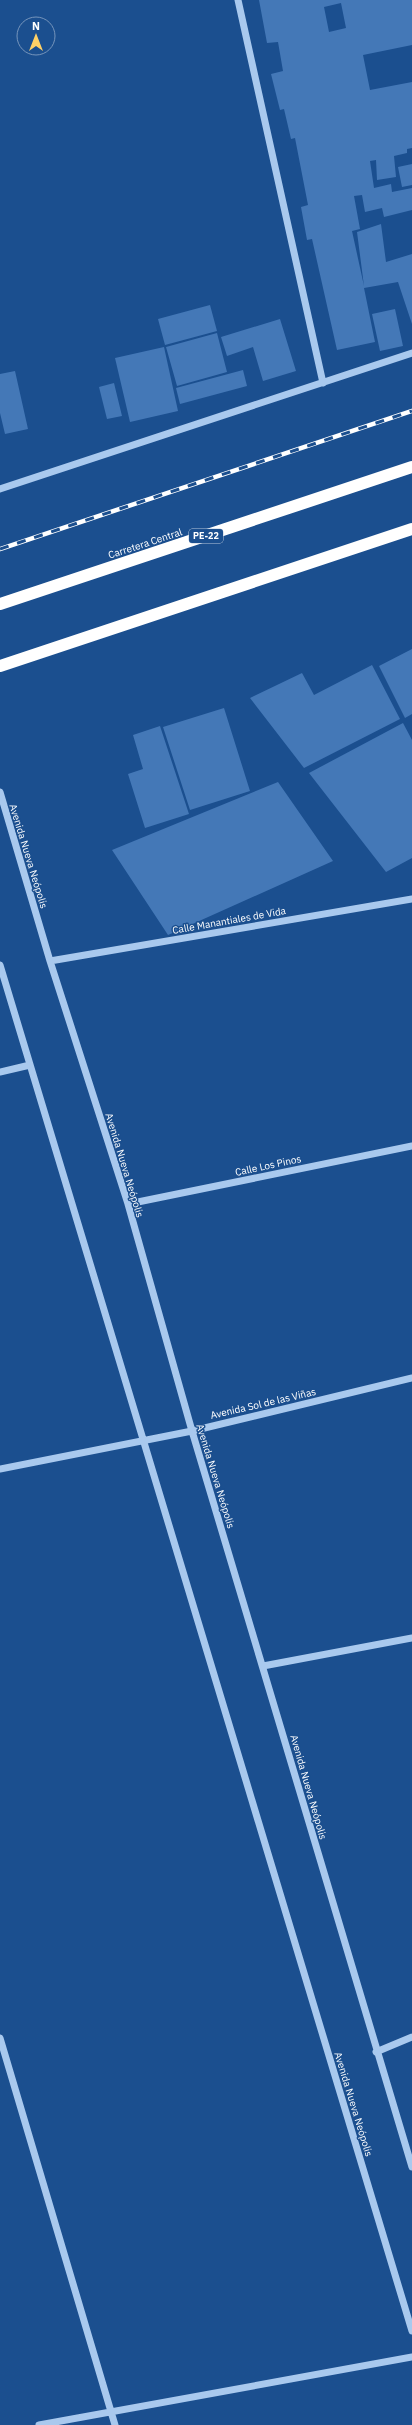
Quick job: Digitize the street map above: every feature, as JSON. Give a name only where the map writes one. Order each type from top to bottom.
[{"type":"highway","name":"Carretera Central","points":[[0,604],[412,467]]},
{"type":"highway","points":[[0,666],[412,529]]},
{"type":"street","points":[[238,0],[323,383]]},
{"type":"street","points":[[0,489],[412,353]]},
{"type":"street","name":"Avenida Nueva Neópolis","points":[[0,792],[50,961],[128,1204],[192,1430],[376,2052],[410,2154],[412,2167]]},
{"type":"street","name":"Calle Manantiales de Vida","points":[[50,961],[412,899]]},
{"type":"street","name":"Avenida Nueva Neópolis","points":[[0,965],[412,2330]]},
{"type":"street","points":[[0,1072],[30,1065]]},
{"type":"street","name":"Calle Los Pinos","points":[[128,1204],[412,1146]]},
{"type":"street","name":"Avenida Sol de las Viñas","points":[[0,1469],[192,1430],[412,1378]]},
{"type":"street","points":[[263,1666],[412,1638]]},
{"type":"street","points":[[376,2052],[412,2037]]},
{"type":"street","points":[[0,2038],[115,2425]]},
{"type":"street","points":[[39,2425],[412,2357]]},
{"type":"building","points":[[259,0],[412,0],[412,45],[363,55],[370,90],[412,82],[412,148],[407,149],[407,153],[394,156],[396,177],[377,180],[376,160],[370,161],[374,188],[391,184],[392,192],[412,188],[412,210],[384,217],[382,208],[365,212],[362,195],[354,196],[360,229],[352,231],[364,286],[357,232],[381,224],[386,262],[412,254],[412,324],[398,282],[364,288],[375,342],[337,350],[312,239],[307,240],[301,207],[308,205],[295,138],[291,139],[284,109],[280,110],[271,74],[283,71],[278,42],[267,43]],"holes":[[[341,3],[346,28],[329,32],[324,7]]]},
{"type":"building","points":[[412,164],[412,185],[402,187],[398,167]]},
{"type":"building","points":[[210,305],[217,331],[165,345],[158,319]]},
{"type":"building","points":[[395,309],[403,346],[380,351],[372,314]]},
{"type":"building","points":[[280,319],[296,371],[263,381],[253,347],[227,356],[221,337]]},
{"type":"building","points":[[217,333],[227,372],[177,386],[166,347]]},
{"type":"building","points":[[164,347],[178,411],[130,422],[115,358]]},
{"type":"building","points":[[243,370],[247,386],[180,404],[176,388]]},
{"type":"building","points":[[15,371],[28,429],[5,434],[0,413],[0,374]]},
{"type":"building","points":[[114,383],[122,416],[107,419],[99,387]]},
{"type":"building","points":[[412,649],[412,714],[405,718],[379,666]]},
{"type":"building","points":[[372,665],[400,719],[304,768],[250,698],[302,673],[314,695]]},
{"type":"building","points":[[224,708],[250,791],[190,810],[163,727]]},
{"type":"building","points":[[403,723],[412,740],[412,858],[386,872],[309,773]]},
{"type":"building","points":[[160,726],[189,814],[145,828],[128,774],[143,769],[133,735]]},
{"type":"building","points":[[278,782],[333,861],[168,935],[112,850]]},
{"type":"railway","points":[[0,549],[412,411]]}]
